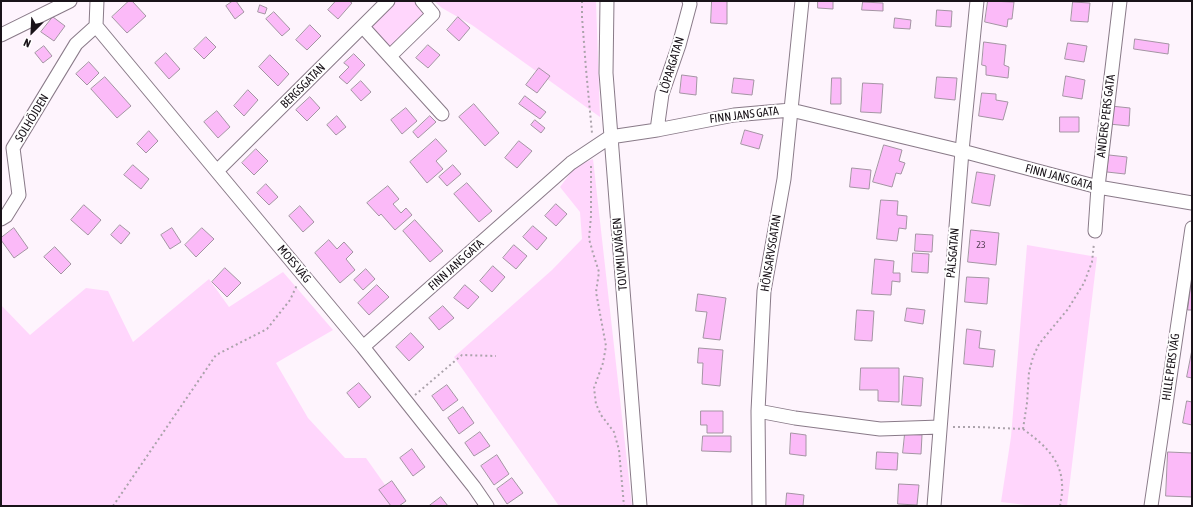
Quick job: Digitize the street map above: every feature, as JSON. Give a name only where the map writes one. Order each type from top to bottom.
[{"type":"street","points":[[1,35],[70,1]]},
{"type":"street","points":[[96,26],[97,1]]},
{"type":"street","name":"BERGSGATAN","points":[[217,171],[388,1]]},
{"type":"street","points":[[390,56],[433,14],[422,1]]},
{"type":"street","name":"TOLVMILAVÄGEN","points":[[606,1],[606,73],[610,137],[640,506]]},
{"type":"street","name":"LÖPARGATAN","points":[[657,130],[662,94],[679,45],[690,4],[689,1]]},
{"type":"street","name":"HÖNSARVSGATAN","points":[[759,506],[758,411],[764,291],[784,179],[802,1]]},
{"type":"street","name":"PÅLSGATAN","points":[[934,506],[962,151],[977,1]]},
{"type":"street","name":"ANDERS PERS GATA","points":[[1095,231],[1098,187],[1120,1]]},
{"type":"street","name":"MOES VÄG","points":[[96,26],[364,347],[474,487],[487,506]]},
{"type":"street","name":"SOLHÖJDEN","points":[[1,219],[6,216],[19,195],[13,148],[76,44],[96,26]]},
{"type":"street","points":[[363,27],[442,114]]},
{"type":"street","name":"FINN JANS GATA","points":[[364,347],[571,163],[610,137],[657,130],[734,115],[791,110],[962,151],[1098,187],[1192,204]]},
{"type":"street","name":"HILLE PERS VÄG","points":[[1151,506],[1192,228]]},
{"type":"street","points":[[758,411],[795,418],[880,429],[940,427]]},
{"type":"path","points":[[582,1],[586,70],[593,131],[591,150],[591,216],[589,239],[599,272],[596,292],[606,346],[603,363],[594,388],[596,404],[601,415],[614,432],[619,450],[624,506]]},
{"type":"path","points":[[1023,429],[1027,403],[1029,372],[1033,357],[1039,344],[1068,309],[1084,283],[1092,262],[1095,231]]},
{"type":"path","points":[[113,506],[216,355],[267,329],[290,300],[302,273]]},
{"type":"path","points":[[407,402],[462,355],[496,356]]},
{"type":"path","points":[[940,427],[1023,429],[1050,452],[1059,467],[1062,484],[1060,506]]},
{"type":"shaded area","points":[[396,1],[416,1],[427,14],[389,47],[369,26]]},
{"type":"shaded area","points":[[434,1],[596,1],[600,117],[472,25],[442,8]]},
{"type":"shaded area","points":[[593,159],[632,506],[559,506],[454,357],[552,270],[582,239],[580,212],[560,187],[575,167]]},
{"type":"shaded area","points":[[1027,245],[1097,257],[1067,506],[1034,506],[1001,502],[1011,437]]},
{"type":"shaded area","points":[[283,272],[333,330],[276,363],[308,418],[345,458],[366,458],[400,506],[1,506],[1,305],[30,335],[86,288],[108,291],[133,342],[209,279],[229,307]]},
{"type":"building","points":[[129,1],[132,1],[146,16],[127,33],[112,17]]},
{"type":"building","points":[[233,1],[236,1],[244,12],[235,19],[226,6]]},
{"type":"building","points":[[336,1],[349,1],[352,3],[338,19],[328,10]]},
{"type":"building","points":[[712,1],[727,1],[727,24],[711,23]]},
{"type":"building","points":[[818,1],[833,1],[833,9],[818,8]]},
{"type":"building","points":[[988,1],[1014,2],[1012,19],[1008,19],[1007,27],[985,22]]},
{"type":"building","points":[[863,2],[883,3],[883,11],[862,10]]},
{"type":"building","points":[[1073,2],[1090,3],[1088,22],[1071,21]]},
{"type":"building","points":[[260,5],[267,8],[265,14],[258,12]]},
{"type":"building","points":[[937,10],[952,11],[951,27],[936,26]]},
{"type":"building","points":[[274,12],[290,29],[282,36],[266,19]]},
{"type":"building","points":[[53,17],[65,26],[54,41],[41,32]]},
{"type":"building","points":[[458,17],[470,28],[459,41],[447,30]]},
{"type":"building","points":[[895,18],[911,20],[910,29],[894,28]]},
{"type":"building","points":[[310,25],[321,36],[307,50],[296,40]]},
{"type":"building","points":[[206,37],[216,47],[204,59],[194,49]]},
{"type":"building","points":[[1135,39],[1169,44],[1168,54],[1134,49]]},
{"type":"building","points":[[984,42],[1006,45],[1004,65],[1009,67],[1008,78],[986,75],[986,66],[982,65]]},
{"type":"building","points":[[1068,43],[1087,46],[1084,62],[1065,59]]},
{"type":"building","points":[[428,45],[440,55],[428,68],[416,58]]},
{"type":"building","points":[[44,46],[52,56],[43,63],[35,53]]},
{"type":"building","points":[[166,53],[180,69],[169,79],[155,63]]},
{"type":"building","points":[[354,54],[365,65],[347,84],[339,77],[349,67],[344,63]]},
{"type":"building","points":[[270,55],[289,74],[278,86],[259,67]]},
{"type":"building","points":[[89,62],[99,73],[87,85],[76,74]]},
{"type":"building","points":[[539,68],[550,76],[537,93],[526,85]]},
{"type":"building","points":[[682,75],[697,77],[696,95],[680,93]]},
{"type":"building","points":[[1066,76],[1085,80],[1082,99],[1063,96]]},
{"type":"building","points":[[105,77],[131,106],[117,118],[91,89]]},
{"type":"building","points":[[937,77],[957,78],[955,100],[935,98]]},
{"type":"building","points":[[734,78],[754,80],[752,95],[732,93]]},
{"type":"building","points":[[832,78],[841,78],[841,104],[831,104]]},
{"type":"building","points":[[361,81],[371,92],[361,101],[351,90]]},
{"type":"building","points":[[863,83],[883,84],[881,113],[861,112]]},
{"type":"building","points":[[248,90],[258,100],[244,116],[234,106]]},
{"type":"building","points":[[982,93],[996,94],[996,100],[1008,102],[1003,120],[979,116]]},
{"type":"building","points":[[525,96],[546,112],[540,119],[519,104]]},
{"type":"building","points":[[310,97],[320,108],[307,121],[296,110]]},
{"type":"building","points":[[474,104],[499,133],[485,146],[459,117]]},
{"type":"building","points":[[1111,106],[1130,108],[1129,126],[1109,124]]},
{"type":"building","points":[[406,108],[417,121],[402,134],[391,120]]},
{"type":"building","points":[[217,111],[230,127],[218,138],[204,122]]},
{"type":"building","points":[[337,116],[346,127],[336,135],[327,125]]},
{"type":"building","points":[[430,116],[436,122],[418,138],[413,132]]},
{"type":"building","points":[[1060,117],[1079,117],[1079,132],[1060,132]]},
{"type":"building","points":[[535,120],[545,128],[541,133],[531,125]]},
{"type":"building","points":[[745,130],[763,135],[759,149],[741,144]]},
{"type":"building","points":[[149,131],[158,141],[146,153],[137,144]]},
{"type":"building","points":[[436,139],[447,151],[436,161],[443,169],[427,183],[410,162]]},
{"type":"building","points":[[519,141],[532,151],[517,168],[505,158]]},
{"type":"building","points":[[884,145],[902,150],[899,161],[905,163],[901,174],[896,173],[892,187],[873,182]]},
{"type":"building","points":[[256,149],[268,161],[254,175],[242,163]]},
{"type":"building","points":[[1109,155],[1127,157],[1125,174],[1107,172]]},
{"type":"building","points":[[133,165],[149,179],[141,189],[124,175]]},
{"type":"building","points":[[453,165],[461,174],[447,186],[439,177]]},
{"type":"building","points":[[852,168],[871,170],[869,189],[850,187]]},
{"type":"building","points":[[977,172],[995,175],[990,206],[972,203]]},
{"type":"building","points":[[467,183],[492,211],[479,222],[454,194]]},
{"type":"building","points":[[266,184],[278,197],[269,205],[257,193]]},
{"type":"building","points":[[388,186],[399,199],[393,204],[401,213],[406,208],[412,215],[395,230],[381,214],[379,216],[367,203]]},
{"type":"building","points":[[881,200],[898,201],[897,215],[907,216],[906,229],[899,228],[897,241],[877,239]]},
{"type":"building","points":[[556,204],[567,214],[556,226],[545,216]]},
{"type":"building","points":[[84,205],[101,220],[88,235],[71,220]]},
{"type":"building","points":[[300,206],[314,222],[303,232],[289,216]]},
{"type":"building","points":[[415,220],[443,251],[430,262],[403,231]]},
{"type":"building","points":[[120,225],[130,233],[121,244],[111,235]]},
{"type":"building","points":[[533,226],[547,238],[537,250],[523,237]]},
{"type":"building","points":[[14,228],[28,248],[14,258],[1,238]]},
{"type":"building","points":[[172,228],[181,242],[170,249],[161,235]]},
{"type":"building","points":[[202,228],[214,239],[196,257],[185,245]]},
{"type":"building","points":[[971,230],[999,233],[996,265],[968,262]]},
{"type":"building","points":[[916,234],[933,235],[932,252],[915,251]]},
{"type":"building","points":[[329,240],[337,249],[344,242],[353,252],[346,259],[355,270],[340,283],[315,253]]},
{"type":"building","points":[[514,245],[527,256],[516,269],[503,258]]},
{"type":"building","points":[[55,247],[71,264],[61,274],[44,257]]},
{"type":"building","points":[[913,253],[929,254],[928,273],[912,272]]},
{"type":"building","points":[[875,259],[894,261],[893,273],[900,273],[900,282],[892,281],[891,295],[872,294]]},
{"type":"building","points":[[493,266],[505,277],[492,292],[480,281]]},
{"type":"building","points":[[225,268],[241,283],[227,297],[212,282]]},
{"type":"building","points":[[366,269],[375,279],[363,290],[354,280]]},
{"type":"building","points":[[1192,275],[1192,310],[1188,310]]},
{"type":"building","points":[[967,277],[989,278],[987,304],[965,302]]},
{"type":"building","points":[[377,285],[389,297],[369,315],[358,303]]},
{"type":"building","points":[[465,285],[479,297],[468,309],[454,298]]},
{"type":"building","points":[[698,294],[726,298],[720,340],[703,338],[707,312],[696,311]]},
{"type":"building","points":[[443,306],[454,318],[439,330],[429,318]]},
{"type":"building","points":[[907,308],[925,310],[923,324],[905,321]]},
{"type":"building","points":[[857,310],[874,311],[872,341],[855,340]]},
{"type":"building","points":[[967,329],[981,331],[979,348],[995,350],[993,367],[964,364]]},
{"type":"building","points":[[411,333],[424,347],[409,361],[396,347]]},
{"type":"building","points":[[699,348],[723,350],[720,386],[702,384],[703,363],[698,363]]},
{"type":"building","points":[[1192,350],[1192,378],[1187,377]]},
{"type":"building","points":[[861,368],[899,368],[899,402],[878,401],[878,390],[860,390]]},
{"type":"building","points":[[904,376],[923,378],[921,406],[902,405]]},
{"type":"building","points":[[359,383],[371,397],[359,408],[347,393]]},
{"type":"building","points":[[447,385],[458,400],[443,411],[432,396]]},
{"type":"building","points":[[1187,401],[1192,402],[1192,425],[1183,423]]},
{"type":"building","points":[[463,407],[474,423],[459,434],[448,418]]},
{"type":"building","points":[[701,411],[723,411],[723,433],[707,433],[707,425],[701,425]]},
{"type":"building","points":[[480,432],[490,446],[474,456],[465,443]]},
{"type":"building","points":[[791,433],[806,435],[806,456],[790,454]]},
{"type":"building","points":[[905,434],[922,435],[921,454],[903,453]]},
{"type":"building","points":[[703,436],[731,436],[731,452],[702,451]]},
{"type":"building","points":[[412,449],[425,467],[413,476],[400,458]]},
{"type":"building","points":[[877,452],[898,453],[897,470],[876,469]]},
{"type":"building","points":[[1168,452],[1192,453],[1192,497],[1166,496]]},
{"type":"building","points":[[497,455],[509,474],[494,485],[481,466]]},
{"type":"building","points":[[512,478],[523,493],[507,504],[497,489]]},
{"type":"building","points":[[392,481],[406,501],[399,506],[391,506],[379,490]]},
{"type":"building","points":[[899,484],[919,485],[917,505],[898,504]]},
{"type":"building","points":[[787,493],[804,495],[803,506],[786,506]]},
{"type":"building","points":[[441,497],[448,506],[429,506]]}]
